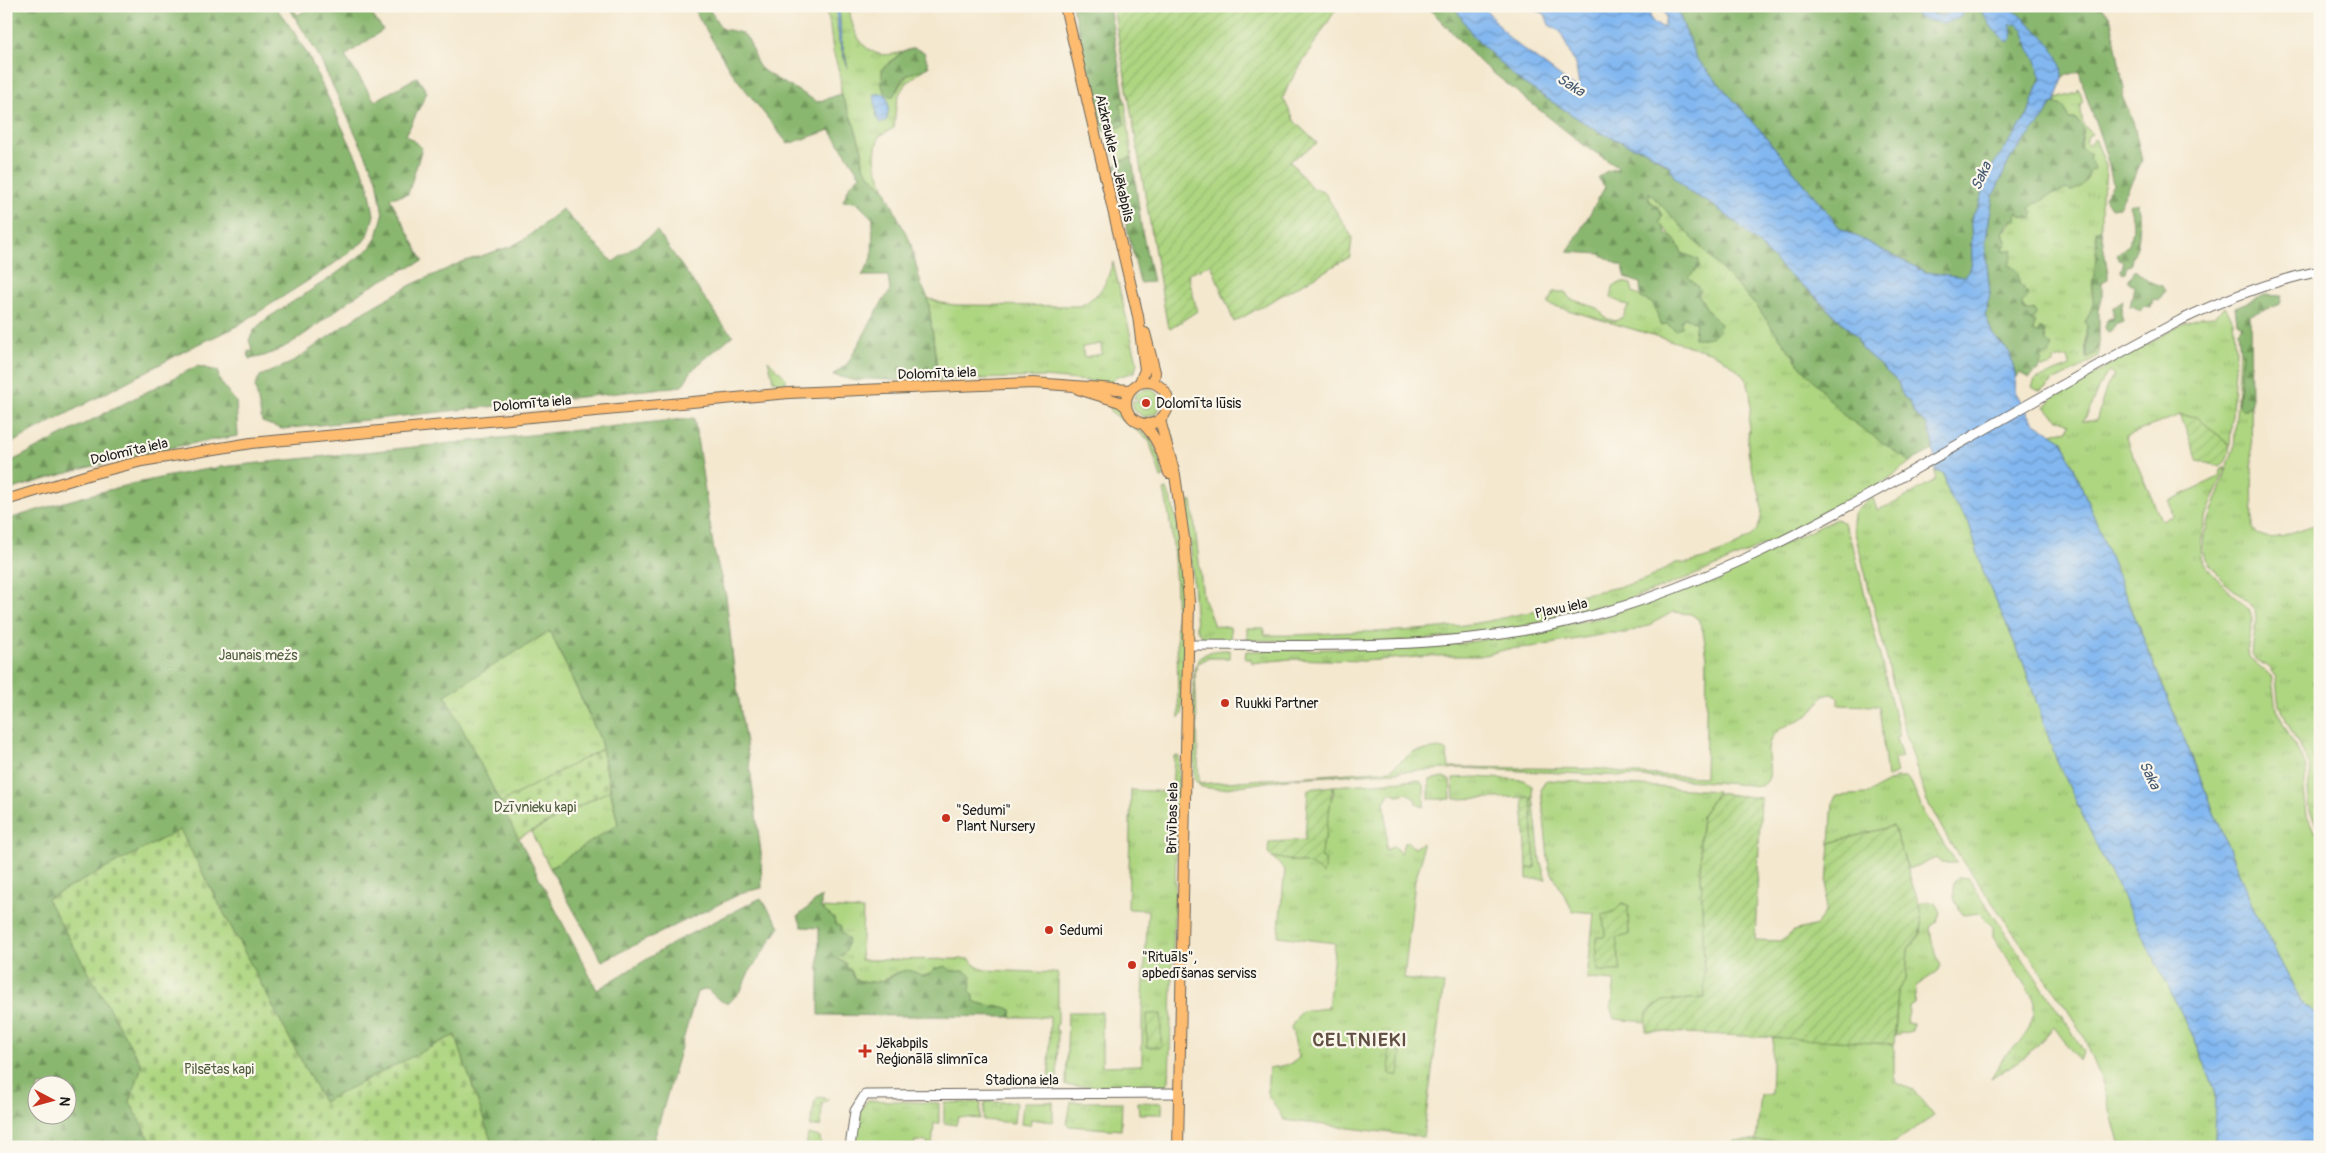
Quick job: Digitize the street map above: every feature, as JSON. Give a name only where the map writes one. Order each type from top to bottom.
[{"type":"main road","name":"Aizkraukle — Jēkabpils","points":[[1064,6],[1138,316],[1151,354],[1155,372],[1154,382]]},
{"type":"main road","name":"Aizkraukle — Jēkabpils","points":[[1138,316],[1145,370],[1140,382]]},
{"type":"main road","points":[[1140,382],[1154,382],[1162,387],[1168,398],[1167,410],[1160,420],[1149,424],[1142,424],[1132,418],[1126,407],[1126,401],[1130,390],[1140,382]]},
{"type":"main road","name":"Dolomīta iela","points":[[6,500],[90,474],[142,461],[251,443],[773,394],[1033,383],[1130,390]]},
{"type":"main road","name":"Dolomīta iela","points":[[1068,385],[1120,402],[1126,407]]},
{"type":"main road","name":"Brīvības iela","points":[[1160,420],[1172,462],[1188,573],[1190,645],[1178,1147]]},
{"type":"main road","name":"Brīvības iela","points":[[1142,424],[1149,429],[1161,450],[1176,490]]},
{"type":"street","name":"Pļavu iela","points":[[1190,645],[1379,646],[1435,643],[1501,634],[1592,616],[1652,598],[1776,546],[2204,309],[2292,277],[2320,271]]},
{"type":"street","name":"Stadiona iela","points":[[850,1147],[855,1111],[865,1095],[1179,1093]]},
{"type":"green space","points":[[6,6],[275,6],[309,57],[368,182],[374,215],[369,233],[363,242],[328,268],[232,329],[198,344],[6,446]]},
{"type":"green space","points":[[288,6],[291,6],[298,15],[311,6],[366,6],[383,30],[345,56],[375,101],[417,77],[427,92],[406,135],[422,148],[408,194],[390,198],[423,261],[362,292],[290,344],[263,356],[249,359],[248,351],[253,352],[249,340],[255,329],[266,319],[333,276],[369,249],[377,237],[383,215],[377,179],[317,53]]},
{"type":"green space","points":[[692,6],[707,6],[722,29],[739,32],[745,36],[749,40],[756,62],[764,71],[777,79],[817,102],[841,94],[854,125],[862,151],[863,165],[873,179],[885,189],[910,241],[921,284],[928,298],[937,369],[974,370],[977,379],[916,381],[866,379],[856,381],[833,375],[848,363],[890,291],[888,276],[862,276],[872,258],[873,219],[856,202],[843,201],[850,185],[860,175],[830,130],[788,144],[730,70]]},
{"type":"green space","points":[[824,6],[836,6],[839,41],[848,68],[841,40],[839,6],[849,6],[854,28],[864,46],[881,54],[904,51],[888,63],[897,91],[912,72],[925,69],[903,87],[897,100],[894,128],[879,136],[875,158],[885,189],[873,179],[863,165],[862,151],[854,125],[841,94],[840,75],[833,51],[829,20]]},
{"type":"green space","points":[[1072,6],[1109,6],[1125,102],[1120,104],[1125,125],[1117,128],[1113,133],[1104,131],[1095,103],[1094,91],[1084,63],[1081,40]]},
{"type":"green space","points":[[1113,6],[1338,6],[1289,84],[1283,98],[1295,122],[1317,143],[1290,161],[1311,187],[1324,192],[1352,237],[1350,257],[1234,322],[1211,264],[1188,274],[1197,311],[1170,329],[1167,323]]},
{"type":"green space","points":[[1427,6],[1454,6],[1517,79],[1597,131],[1633,147],[1643,149],[1670,167],[1673,175],[1689,192],[1713,205],[1740,226],[1857,337],[1861,348],[1898,382],[1902,395],[1910,401],[1914,413],[1926,424],[1932,439],[1933,450],[1910,462],[1843,415],[1799,364],[1758,308],[1649,192],[1649,201],[1658,207],[1662,216],[1659,223],[1666,233],[1674,239],[1682,253],[1699,260],[1699,268],[1688,277],[1701,290],[1698,295],[1711,315],[1721,324],[1714,335],[1707,338],[1694,338],[1696,322],[1685,317],[1681,322],[1682,327],[1675,330],[1667,324],[1660,325],[1654,304],[1641,298],[1640,283],[1626,278],[1623,267],[1600,254],[1568,252],[1605,187],[1598,178],[1605,172],[1619,168],[1581,143],[1482,64]]},
{"type":"green space","points":[[1676,6],[2098,6],[2110,15],[2124,89],[2122,96],[2133,121],[2142,161],[2119,207],[2111,208],[2104,197],[2113,184],[2110,170],[2079,71],[2037,86],[2028,115],[1989,171],[1979,206],[1971,218],[1972,263],[1965,278],[1925,272],[1840,228],[1762,132],[1696,58]]},
{"type":"green space","points":[[914,48],[924,52],[929,67],[906,76],[892,97],[888,95],[883,89],[882,69],[904,51]]},
{"type":"green space","points":[[2079,89],[2083,102],[2080,104],[2083,124],[2092,134],[2088,136],[2086,142],[2088,145],[2095,138],[2106,166],[2105,183],[2101,195],[2101,230],[2096,231],[2096,258],[2092,288],[2094,303],[2089,315],[2086,336],[2086,358],[2095,353],[2099,342],[2098,357],[2075,371],[2052,381],[2047,388],[2039,391],[2032,387],[2035,380],[2070,366],[2067,357],[2054,360],[2054,364],[2042,368],[2040,366],[2037,334],[2033,332],[2032,319],[2021,304],[2024,287],[2019,284],[2003,251],[2004,246],[2007,245],[2003,232],[2009,227],[2018,211],[2030,209],[2038,200],[2087,181],[2090,170],[2089,156],[2091,154],[2080,148],[2084,132],[2076,119],[2069,119],[2055,103],[2056,99],[2077,93]]},
{"type":"green space","points":[[1125,102],[1132,157],[1118,162],[1112,150],[1109,134],[1113,133],[1120,104]]},
{"type":"green space","points":[[2055,103],[2064,107],[2069,119],[2076,119],[2083,128],[2080,148],[2091,154],[2089,157],[2094,168],[2090,170],[2085,181],[2078,188],[2070,192],[2067,189],[2064,190],[2032,206],[2030,209],[2033,213],[2032,219],[2020,216],[2017,211],[2016,220],[2012,220],[2003,232],[2007,245],[2004,246],[2003,250],[2013,250],[2009,266],[2016,270],[2019,284],[2027,292],[2027,298],[2021,304],[2025,311],[2034,309],[2036,315],[2032,319],[2032,322],[2035,323],[2033,332],[2037,334],[2040,328],[2044,330],[2046,341],[2052,346],[2048,355],[2042,356],[2039,371],[2035,371],[2030,378],[2020,373],[2016,378],[2010,353],[1993,335],[1985,315],[1990,294],[1985,245],[1993,196],[2011,157],[2044,118],[2051,104]]},
{"type":"green space","points":[[1132,157],[1142,231],[1153,282],[1140,283],[1114,172],[1118,162]]},
{"type":"green space","points":[[1648,191],[1758,308],[1799,364],[1901,451],[1910,462],[1896,474],[1849,503],[1739,556],[1654,590],[1566,616],[1476,634],[1406,641],[1247,640],[1247,628],[1264,628],[1265,635],[1416,630],[1476,623],[1541,610],[1553,607],[1576,596],[1638,582],[1676,563],[1694,562],[1714,555],[1736,545],[1753,534],[1761,519],[1762,509],[1761,499],[1749,458],[1750,393],[1741,373],[1730,363],[1713,353],[1548,304],[1553,292],[1565,292],[1570,299],[1598,308],[1605,318],[1615,321],[1623,317],[1628,306],[1611,298],[1613,287],[1622,282],[1631,284],[1633,292],[1654,304],[1667,323],[1681,322],[1685,317],[1696,322],[1694,337],[1711,318],[1690,282],[1680,249],[1659,223],[1662,216],[1658,207],[1649,201]]},
{"type":"green space","points":[[2138,203],[2140,223],[2138,243],[2131,265],[2127,266],[2125,272],[2122,273],[2120,271],[2123,266],[2122,261],[2118,260],[2117,254],[2128,245],[2131,239],[2133,226],[2129,205]]},
{"type":"green space","points":[[562,209],[613,262],[657,231],[725,327],[733,335],[693,369],[682,386],[282,429],[262,422],[255,386],[260,376],[291,363],[365,311],[411,285],[462,262],[512,246],[526,238]]},
{"type":"green space","points":[[2101,230],[2108,279],[2102,282],[2102,299],[2099,311],[2099,342],[2095,353],[2086,358],[2087,326],[2085,322],[2093,301],[2092,288],[2097,244],[2096,231]]},
{"type":"green space","points":[[1113,262],[1137,362],[1135,372],[1117,377],[1110,383],[1044,377],[977,379],[974,370],[937,369],[928,298],[941,303],[955,305],[1080,306],[1094,297],[1102,288]],"holes":[[[1101,344],[1102,354],[1084,357],[1082,347]]]},
{"type":"green space","points":[[2135,270],[2148,281],[2162,286],[2165,291],[2160,300],[2153,299],[2151,307],[2144,306],[2140,311],[2133,306],[2130,307],[2134,286],[2128,281]]},
{"type":"green space","points":[[2265,295],[2282,296],[2280,304],[2250,315],[2251,405],[2245,410],[2241,409],[2238,404],[2243,353],[2240,353],[2238,331],[2242,325],[2237,322],[2235,307]]},
{"type":"green space","points":[[2123,300],[2121,313],[2123,321],[2115,324],[2113,330],[2108,332],[2105,328],[2107,320],[2113,317],[2113,307]]},
{"type":"green space","points":[[2225,307],[2233,320],[2236,351],[2230,445],[2197,417],[2180,415],[2125,436],[2161,520],[2173,516],[2169,501],[2219,477],[2220,470],[2226,467],[2206,518],[2201,545],[2202,557],[2212,573],[2250,611],[2252,622],[2248,645],[2249,657],[2272,677],[2275,703],[2283,723],[2307,768],[2304,790],[2307,815],[2313,829],[2320,836],[2320,1016],[2302,1003],[2254,910],[2063,441],[2050,433],[2068,430],[2070,424],[2059,419],[2045,407],[2054,396],[2068,390],[2184,323],[2201,317],[2214,316]],"holes":[[[2109,372],[2114,376],[2107,386],[2096,421],[2082,421],[2088,413],[2104,378]]]},
{"type":"green space","points":[[2243,352],[2238,404],[2247,409],[2251,405],[2253,527],[2257,534],[2272,539],[2320,523],[2320,832],[2310,811],[2308,790],[2311,768],[2287,722],[2278,700],[2276,677],[2268,667],[2256,660],[2252,654],[2256,619],[2255,610],[2223,581],[2206,559],[2203,549],[2204,535],[2234,448],[2240,353]]},
{"type":"green space","points":[[768,360],[786,378],[786,386],[773,380]]},
{"type":"green space","points":[[197,366],[218,371],[219,380],[236,402],[238,436],[179,446],[121,459],[6,491],[6,464]]},
{"type":"green space","points":[[1150,388],[1159,395],[1160,407],[1155,414],[1144,417],[1134,410],[1132,401],[1140,402],[1142,408],[1150,408],[1152,402],[1150,398],[1146,397],[1141,400],[1133,398],[1139,391]]},
{"type":"green space","points":[[1111,402],[1117,405],[1127,422],[1150,437],[1159,457],[1164,477],[1161,478],[1149,440],[1110,411]]},
{"type":"green space","points":[[2180,415],[2197,417],[2230,445],[2228,457],[2223,464],[2220,466],[2198,461]]},
{"type":"green space","name":"Jaunais mežs","points":[[694,418],[714,551],[726,596],[734,669],[761,853],[762,888],[744,892],[602,961],[550,868],[618,824],[600,739],[550,631],[445,695],[597,990],[678,940],[761,898],[780,927],[748,974],[741,990],[728,1004],[718,999],[707,989],[697,992],[652,1147],[493,1147],[455,1035],[323,1102],[180,830],[47,899],[142,1066],[130,1102],[154,1147],[6,1147],[6,520],[112,489],[221,467]]},
{"type":"green space","points":[[1936,471],[1944,474],[1948,494],[1969,523],[1984,574],[2023,662],[2055,756],[2099,850],[2195,1040],[2215,1089],[2214,1147],[2120,1147],[2102,1081],[2083,1035],[2065,1006],[1949,841],[1926,799],[1905,731],[1853,520],[1858,508],[1864,503],[1873,498],[1877,510],[1897,502],[1935,480]]},
{"type":"green space","points":[[1167,489],[1179,536],[1184,587],[1182,715],[1179,718],[1175,575],[1173,547],[1164,490]]},
{"type":"green space","points":[[1192,501],[1203,597],[1214,626],[1230,627],[1231,640],[1204,640],[1196,628],[1191,550],[1184,503]]},
{"type":"green space","points":[[1836,519],[1844,523],[1854,550],[1900,737],[1896,738],[1902,757],[1894,760],[1897,773],[1887,778],[1879,706],[1839,705],[1838,698],[1833,694],[1824,696],[1808,715],[1776,732],[1768,748],[1769,778],[1761,786],[1662,778],[1462,768],[1294,778],[1219,789],[1201,787],[1194,779],[1194,670],[1200,659],[1203,655],[1218,650],[1230,650],[1230,658],[1209,658],[1198,663],[1195,671],[1199,784],[1390,770],[1413,752],[1439,748],[1446,750],[1449,767],[1600,769],[1637,774],[1705,777],[1707,657],[1703,631],[1698,619],[1691,614],[1673,612],[1647,626],[1626,633],[1611,633],[1539,646],[1508,649],[1480,656],[1432,656],[1364,661],[1290,659],[1252,663],[1251,659],[1245,659],[1246,651],[1434,647],[1477,641],[1599,618],[1699,584]]},
{"type":"green space","points":[[550,631],[600,739],[602,749],[500,803],[444,695]]},
{"type":"green space","name":"Dzīvnieku kapi","points":[[602,749],[610,790],[518,838],[500,803]]},
{"type":"green space","points":[[1174,756],[1179,756],[1179,759],[1169,1081],[1165,1086],[1066,1086],[1068,1012],[1102,1012],[1102,1066],[1142,1065],[1142,1013],[1148,910],[1128,909],[1131,790],[1172,792]]},
{"type":"green space","points":[[1443,777],[1450,780],[1451,799],[1429,799],[1429,780]]},
{"type":"green space","points":[[1475,777],[1524,780],[1532,786],[1540,860],[1546,879],[1527,879],[1527,868],[1535,868],[1531,797],[1454,799],[1453,778]]},
{"type":"green space","points":[[1896,778],[1905,778],[1912,784],[1924,814],[1957,863],[1941,863],[1937,858],[1908,869],[1893,826],[1830,843],[1833,801],[1836,796],[1866,794]]},
{"type":"green space","points":[[1417,780],[1424,787],[1424,807],[1416,804],[1416,800],[1407,793],[1398,795],[1390,792],[1384,802],[1386,850],[1394,846],[1400,853],[1404,843],[1407,841],[1414,848],[1422,843],[1422,858],[1415,880],[1404,979],[1444,984],[1423,1137],[1284,1120],[1267,1093],[1269,1068],[1290,1064],[1299,1057],[1291,1027],[1301,1011],[1328,1008],[1335,943],[1278,936],[1285,870],[1272,857],[1310,864],[1318,868],[1330,801],[1334,794],[1333,786]]},
{"type":"green space","points":[[1545,781],[1717,791],[1702,816],[1700,840],[1705,998],[1663,1001],[1647,1012],[1647,1022],[1614,1019],[1611,1009],[1615,981],[1587,979],[1594,913],[1573,911],[1549,868],[1541,789]]},
{"type":"green space","points":[[1333,786],[1325,841],[1322,843],[1321,857],[1326,860],[1323,874],[1310,864],[1272,857],[1268,853],[1269,842],[1305,840],[1308,789]]},
{"type":"green space","points":[[610,790],[618,825],[550,868],[531,832]]},
{"type":"green space","points":[[1716,793],[1761,798],[1755,940],[1781,941],[1793,931],[1817,925],[1825,912],[1830,843],[1893,826],[1919,904],[1922,924],[1920,934],[1908,949],[1906,979],[1898,990],[1894,1044],[1646,1031],[1647,1012],[1663,1001],[1705,998],[1700,840],[1702,816]]},
{"type":"green space","points":[[1523,797],[1531,797],[1535,868],[1527,868]]},
{"type":"green space","name":"Pilsētas kapi","points":[[180,830],[323,1102],[455,1035],[493,1147],[154,1147],[130,1102],[142,1066],[47,899]]},
{"type":"green space","points":[[1958,877],[1968,878],[2070,1028],[2084,1052],[2079,1061],[2054,1027],[2030,1053],[1991,1079],[2005,1055],[2018,1044],[2029,1028],[2034,1014],[2034,999],[1993,936],[1993,927],[1979,913],[1963,915],[1954,899],[1954,881]]},
{"type":"green space","points":[[821,897],[821,908],[834,919],[835,924],[841,927],[841,932],[848,939],[846,951],[837,959],[846,963],[855,980],[876,982],[899,972],[909,970],[922,976],[931,974],[934,969],[946,966],[951,971],[964,971],[972,976],[970,991],[974,995],[974,1001],[1011,1010],[1011,1017],[819,1015],[819,928],[802,927],[798,916]]},
{"type":"green space","points":[[1928,901],[1935,903],[1940,912],[1937,922],[1930,927],[1932,942],[1940,965],[1937,972],[1916,986],[1914,1003],[1909,1006],[1906,1023],[1913,1024],[1912,1031],[1895,1035],[1898,990],[1906,979],[1908,949],[1921,934],[1922,924],[1919,904]]},
{"type":"green space","points":[[1622,904],[1628,905],[1629,935],[1616,938],[1621,971],[1598,971],[1596,937],[1605,937],[1603,915],[1615,911]]},
{"type":"green space","points":[[821,908],[863,910],[861,960],[970,959],[976,966],[985,970],[1058,973],[1058,1024],[1056,1025],[1056,1030],[1058,1031],[1057,1084],[1054,1088],[1049,1088],[1050,1017],[1011,1017],[1011,1010],[975,1002],[960,972],[951,971],[922,976],[898,972],[878,983],[855,980],[837,958],[843,955],[841,932],[834,919]]},
{"type":"green space","points":[[1147,1014],[1161,1014],[1161,1047],[1147,1047]]},
{"type":"green space","points":[[1773,1036],[1894,1044],[1894,1077],[1897,1083],[1913,1090],[1934,1116],[1887,1147],[1831,1147],[1830,1144],[1804,1141],[1756,1142],[1761,1095],[1771,1094]]},
{"type":"green space","points":[[1391,1044],[1401,1044],[1399,1076],[1390,1074],[1389,1053]]},
{"type":"green space","points":[[818,1097],[829,1099],[822,1104],[821,1126],[810,1127],[815,1101]]},
{"type":"green space","points":[[868,1100],[939,1103],[939,1123],[934,1123],[932,1147],[928,1147],[928,1142],[915,1141],[914,1146],[899,1144],[898,1147],[854,1147],[858,1112]]},
{"type":"green space","points":[[981,1102],[980,1119],[958,1117],[956,1125],[944,1123],[944,1103]]},
{"type":"green space","points":[[985,1102],[1016,1102],[1014,1123],[983,1120]]},
{"type":"green space","points":[[1023,1102],[1053,1102],[1053,1122],[1031,1119],[1030,1125],[1021,1124]]},
{"type":"green space","points":[[1071,1102],[1122,1102],[1121,1130],[1069,1126],[1067,1124]]},
{"type":"green space","points":[[1138,1102],[1162,1103],[1162,1114],[1139,1114]]},
{"type":"green space","points":[[808,1134],[820,1137],[821,1147],[806,1147]]},
{"type":"green space","points":[[1734,1141],[1804,1141],[1830,1144],[1831,1147],[1732,1147]]},
{"type":"water","points":[[836,6],[839,6],[841,40],[848,68],[839,41]]},
{"type":"water","name":"Saka","points":[[1454,6],[1483,6],[1511,40],[1573,86],[1579,86],[1576,67],[1560,31],[1549,25],[1545,14],[1526,6],[1647,6],[1652,21],[1660,27],[1664,27],[1666,16],[1661,6],[1676,6],[1696,58],[1762,132],[1840,228],[1925,272],[1965,277],[1972,263],[1971,218],[1979,206],[1989,171],[2028,115],[2037,86],[2042,79],[2023,29],[2017,24],[2010,25],[2013,35],[2010,41],[2006,41],[1993,29],[1978,6],[2009,6],[2036,29],[2052,47],[2058,57],[2062,80],[2055,103],[2051,104],[2044,118],[2011,157],[1993,196],[1985,245],[1990,294],[1985,315],[1993,335],[2010,353],[2016,378],[2015,391],[2028,414],[2035,423],[2063,441],[2254,910],[2302,1003],[2320,1016],[2320,1147],[2214,1147],[2215,1089],[2195,1040],[2099,850],[2055,756],[2023,662],[1984,574],[1969,523],[1948,494],[1944,474],[1936,471],[1932,439],[1926,424],[1914,413],[1910,402],[1902,395],[1898,382],[1861,348],[1857,337],[1811,292],[1790,276],[1740,226],[1713,205],[1689,192],[1673,175],[1670,166],[1643,149],[1633,147],[1597,131],[1517,79],[1473,36]]},
{"type":"water","points":[[1906,6],[1913,6],[1936,15],[1944,15],[1956,6],[1969,6],[1959,18],[1943,24],[1921,19]]},
{"type":"water","points":[[874,94],[885,94],[887,97],[888,108],[885,122],[880,123],[877,118]]},
{"type":"place","name":"Dolomīta lūsis","points":[[1146,403]]},
{"type":"place","name":"Ruukki Partner","points":[[1225,703]]},
{"type":"place","name":"\"Sedumi\" Plant Nursery","points":[[946,818]]},
{"type":"place","name":"Sedumi","points":[[1049,930]]},
{"type":"place","name":"\"Rituāls\", apbedīšanas serviss","points":[[1132,965]]},
{"type":"place","name":"Jēkabpils Reģionālā slimnīca","points":[[865,1051]]},
{"type":"district","name":"CELTNIEKI","points":[[1360,1039]]}]
